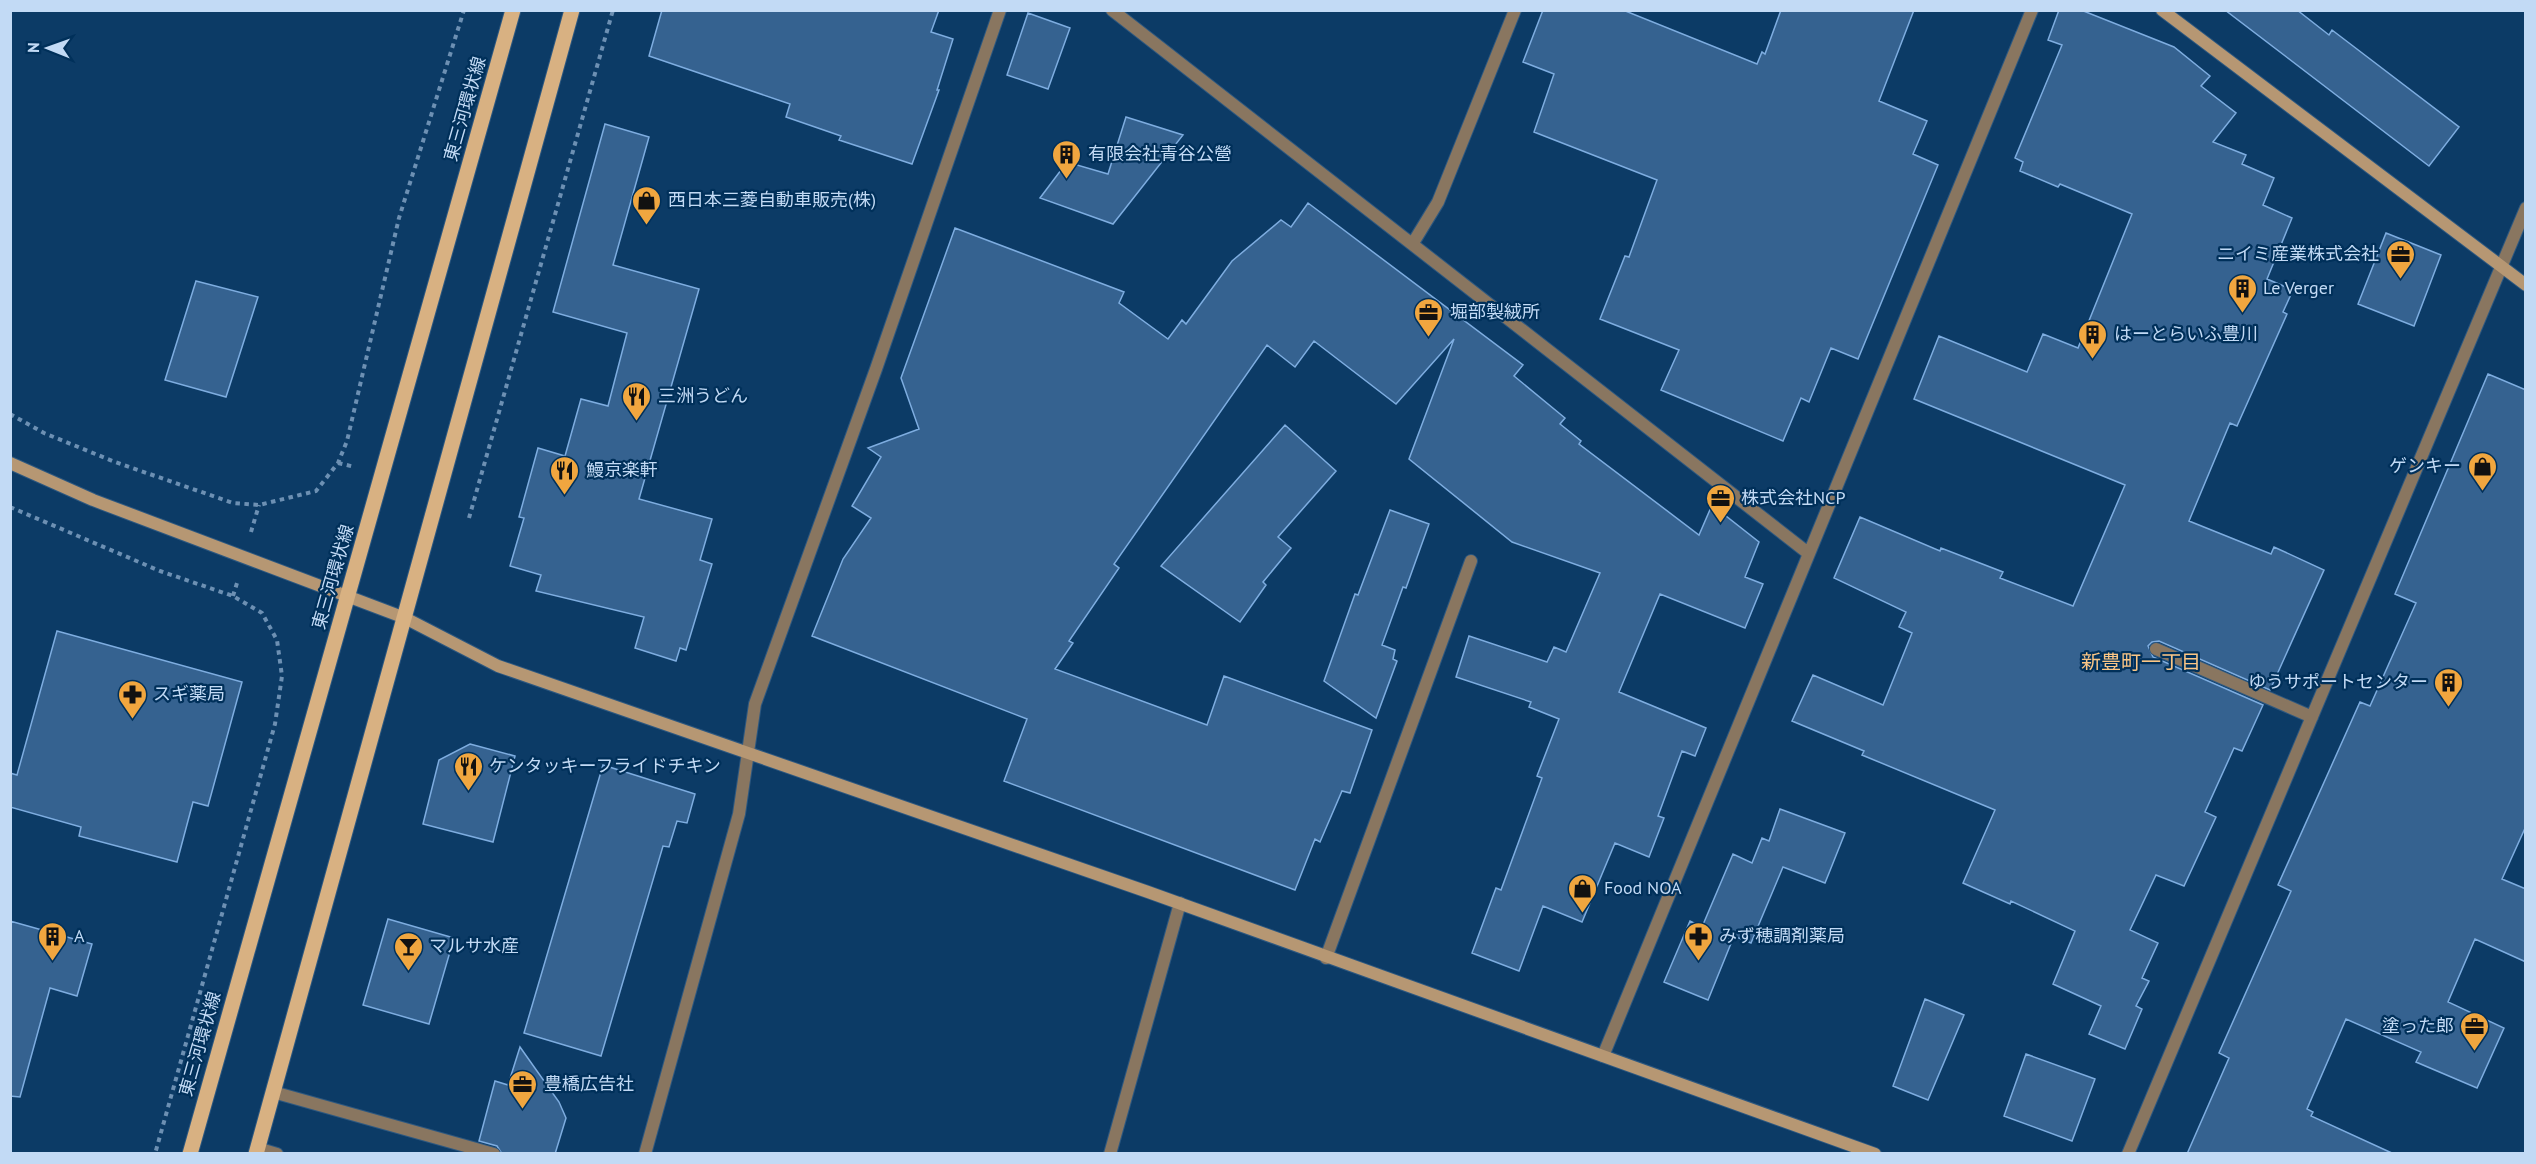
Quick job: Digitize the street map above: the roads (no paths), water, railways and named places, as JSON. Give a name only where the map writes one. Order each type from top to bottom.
[{"type":"main road","name":"東三河環状線","points":[[190,1154],[513,10]]},
{"type":"main road","points":[[257,1151],[572,10]]},
{"type":"street","points":[[645,1154],[739,814],[750,752],[755,704],[876,369],[1000,10]]},
{"type":"street","points":[[1112,10],[1808,553]]},
{"type":"street","points":[[1413,243],[1438,202],[1515,10]]},
{"type":"street","points":[[1603,1056],[2032,10]]},
{"type":"street","points":[[2163,10],[2526,285]]},
{"type":"street","points":[[2128,1154],[2500,265],[2526,208]]},
{"type":"street","points":[[10,463],[93,500],[405,618],[498,666],[1180,903],[1326,958],[1875,1154]]},
{"type":"street","points":[[1326,958],[1471,561]]},
{"type":"street","points":[[2156,649],[2312,717]]},
{"type":"street","points":[[1110,1154],[1180,903]]},
{"type":"street","points":[[273,1092],[494,1154]]},
{"type":"street","points":[[257,1151],[277,1154]]},
{"type":"place","name":"有限会社青谷公營","points":[[1067,180]]},
{"type":"place","name":"西日本三菱自動車販売(株)","points":[[647,226]]},
{"type":"place","name":"ニイミ産業株式会社","points":[[2400,280]]},
{"type":"place","name":"Le Verger","points":[[2242,314]]},
{"type":"place","name":"堀部製絨所","points":[[1429,338]]},
{"type":"place","name":"はーとらいふ豊川","points":[[2093,360]]},
{"type":"place","name":"三洲うどん","points":[[637,422]]},
{"type":"place","name":"ゲンキー","points":[[2482,492]]},
{"type":"place","name":"鰻京楽軒","points":[[565,496]]},
{"type":"place","name":"株式会社NCP","points":[[1720,524]]},
{"type":"place","name":"ゆうサポートセンター","points":[[2449,708]]},
{"type":"place","name":"スギ薬局","points":[[132,720]]},
{"type":"place","name":"ケンタッキーフライドチキン","points":[[468,792]]},
{"type":"place","name":"Food NOA","points":[[1583,914]]},
{"type":"place","name":"A","points":[[53,962]]},
{"type":"place","name":"みず穂調剤薬局","points":[[1698,962]]},
{"type":"place","name":"マルサ水産","points":[[408,972]]},
{"type":"place","name":"塗った郎","points":[[2475,1052]]},
{"type":"place","name":"豊橋広告社","points":[[523,1110]]},
{"type":"district","name":"新豊町一丁目","points":[[2141,662]]}]
